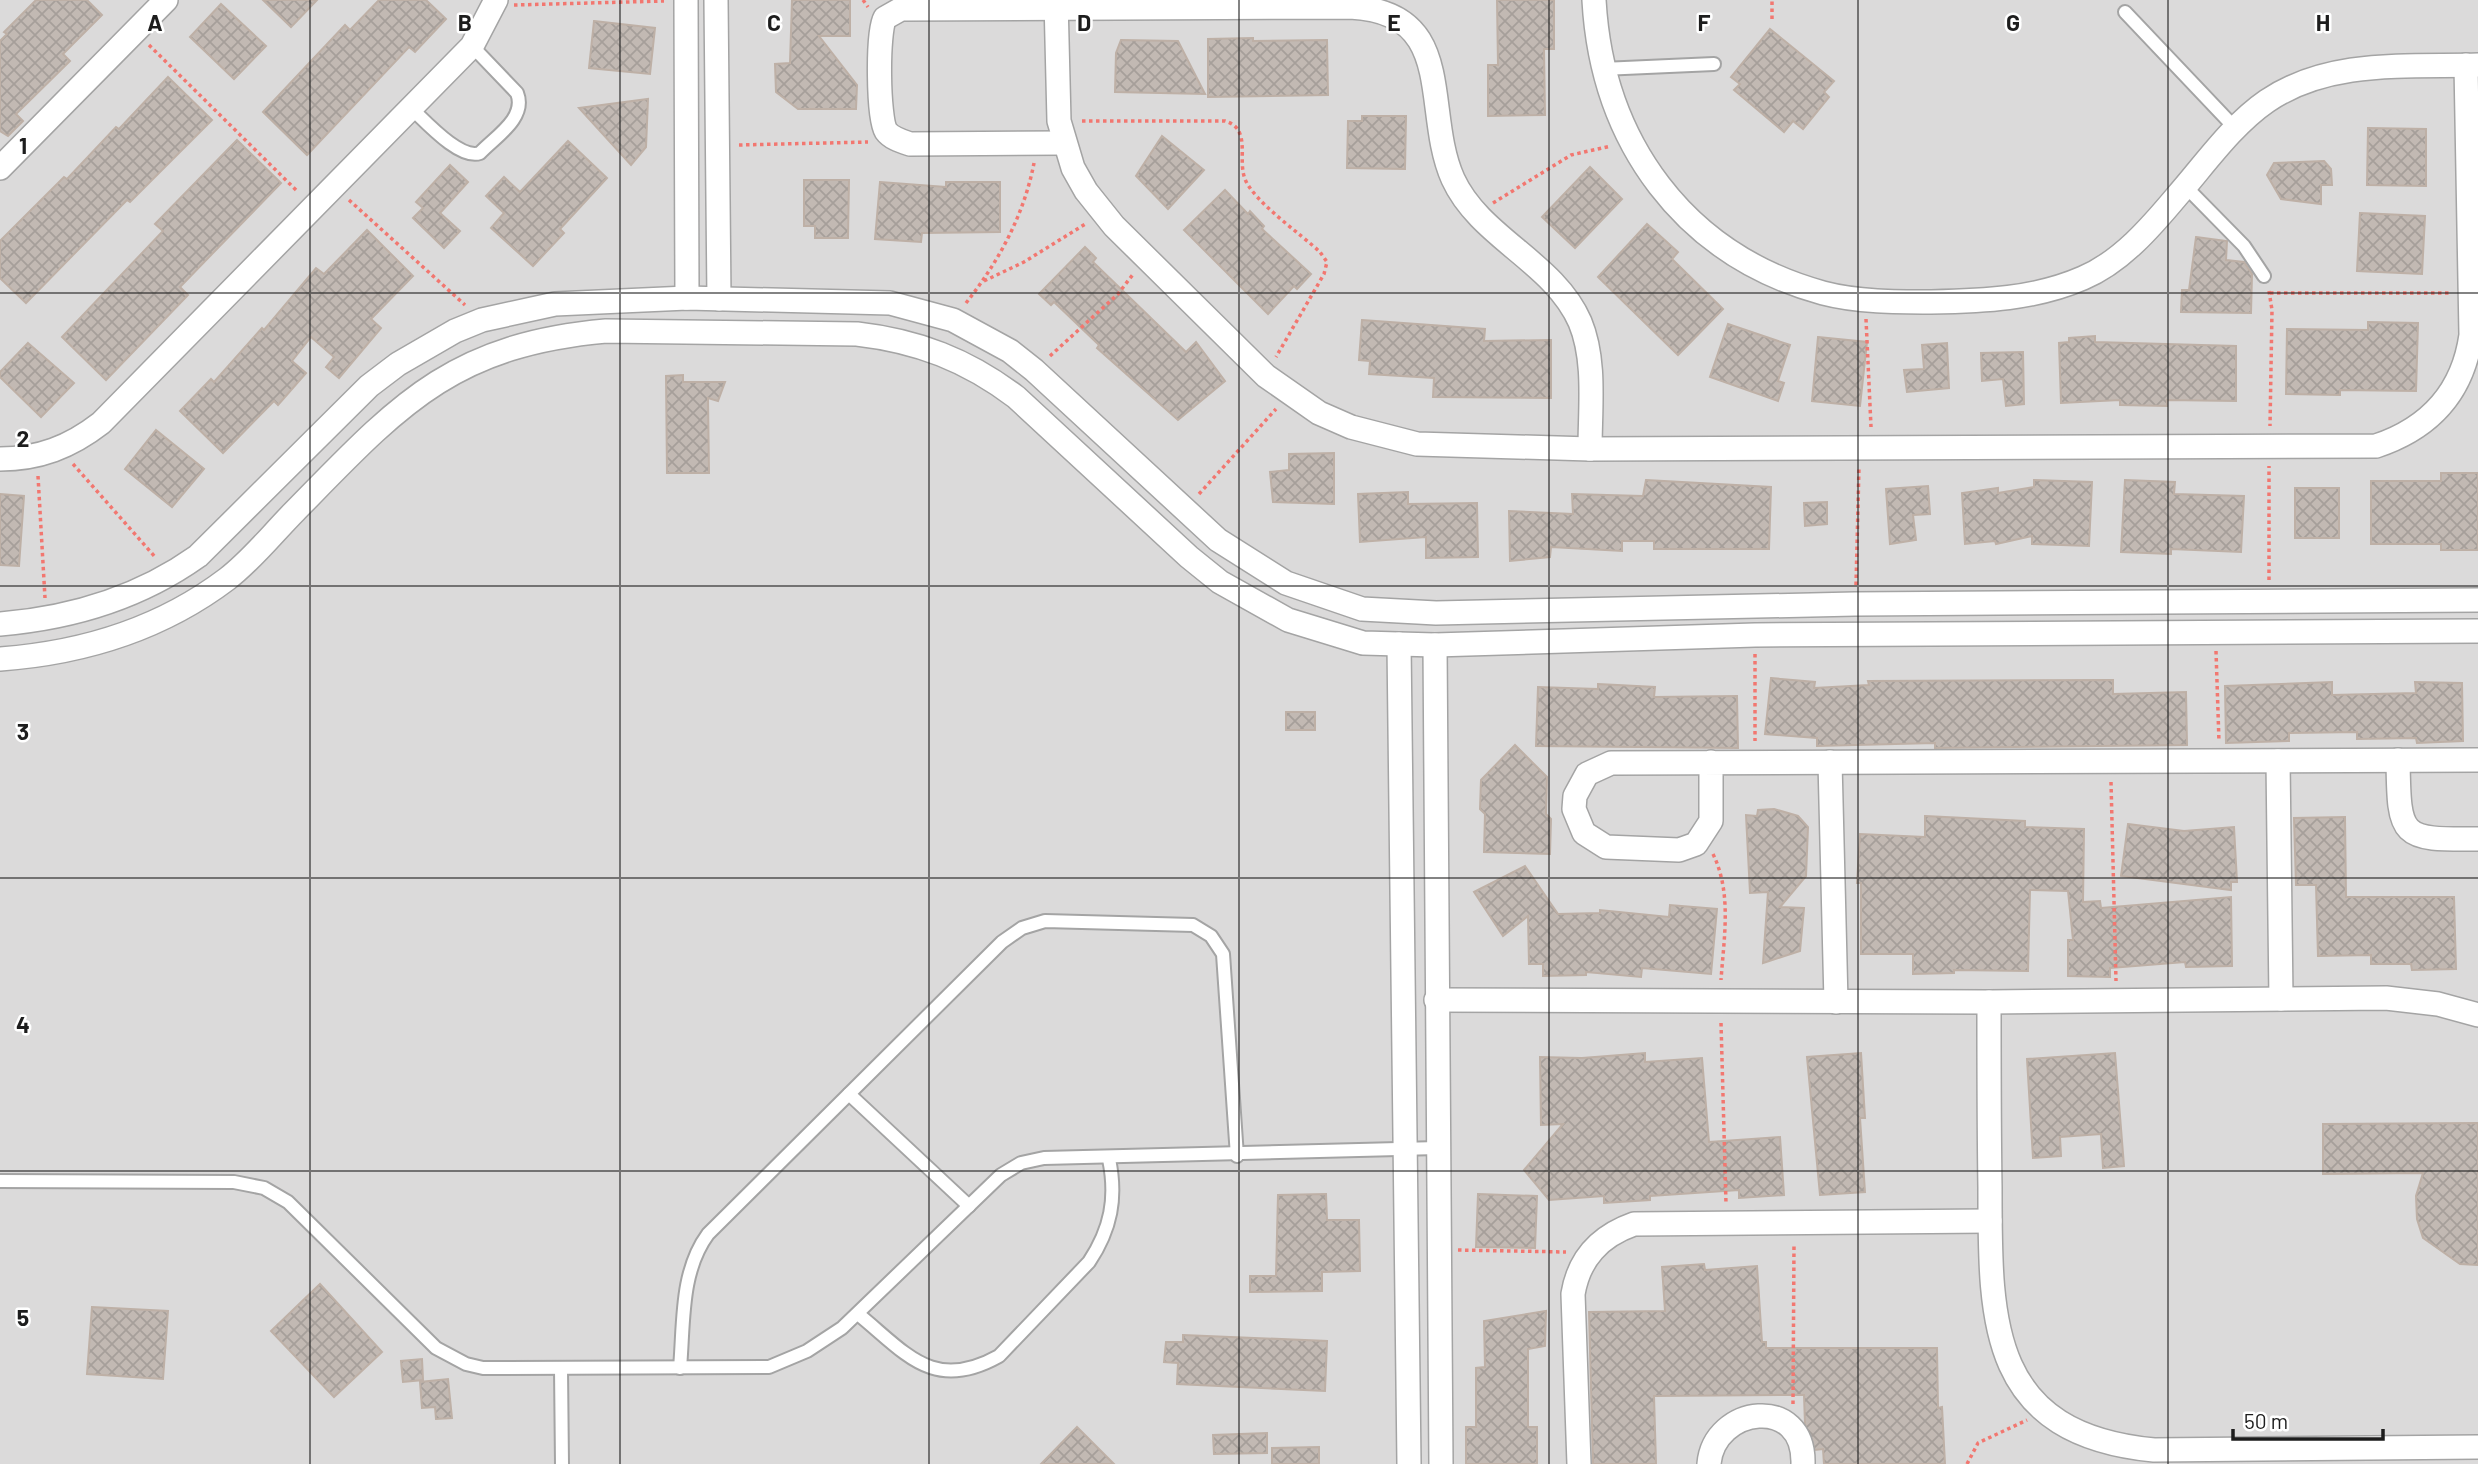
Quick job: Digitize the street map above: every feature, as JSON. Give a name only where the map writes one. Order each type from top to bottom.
[{"type":"street","points":[[0,168],[166,0]]},
{"type":"street","points":[[686,0],[687,298]]},
{"type":"street","points":[[716,0],[719,299]]},
{"type":"street","points":[[1056,4],[1059,121],[1064,143],[1079,180],[1101,212],[1266,376],[1290,395],[1351,427],[1417,444],[1590,449],[2376,446],[2413,430],[2430,418],[2471,368],[2472,65],[2343,69],[2303,81],[2267,101],[2236,129],[2149,229],[2120,255],[2086,277],[2049,291],[1963,302],[1865,299],[1826,294],[1783,280],[1742,260],[1706,234],[1677,207],[1651,177],[1630,143],[1614,107],[1602,69],[1594,0]]},
{"type":"street","points":[[0,459],[37,457],[60,449],[101,424],[472,46],[495,3]]},
{"type":"street","points":[[1064,143],[901,141],[887,131],[883,122],[878,36],[885,18],[901,9],[1056,4],[1373,8],[1390,14],[1405,23],[1427,52],[1446,157],[1463,197],[1476,214],[1566,299],[1579,321],[1588,358],[1590,449]]},
{"type":"street","points":[[0,624],[111,603],[171,575],[198,556],[369,386],[398,364],[456,331],[482,320],[555,304],[687,298],[890,303],[953,320],[982,334],[1034,370],[1183,511],[1251,564],[1323,598],[1362,609],[1436,613],[1855,604],[2478,600]]},
{"type":"street","points":[[834,300],[835,334]]},
{"type":"street","points":[[0,659],[47,654],[112,639],[174,613],[230,577],[386,419],[439,380],[498,352],[533,342],[606,331],[835,334],[892,338],[914,343],[978,370],[1016,397],[1189,558],[1220,582],[1253,603],[1325,634],[1363,643],[1435,645],[1755,635],[2478,631]]},
{"type":"street","points":[[326,430],[350,455]]},
{"type":"street","points":[[2441,631],[2444,600]]},
{"type":"street","points":[[1647,608],[1648,638]]},
{"type":"street","points":[[1399,644],[1409,1464]]},
{"type":"street","points":[[1435,645],[1441,1464]]},
{"type":"street","points":[[2398,760],[2398,810],[2409,829],[2429,840],[2478,839]]},
{"type":"street","points":[[1711,762],[1711,821],[1703,838],[1679,850],[1606,847],[1584,833],[1574,809],[1575,796],[1587,774],[1611,762],[2478,760]]},
{"type":"street","points":[[2278,761],[2281,999]]},
{"type":"street","points":[[1830,762],[1836,1002]]},
{"type":"street","points":[[1436,1000],[1989,1002],[2386,998],[2438,1004],[2478,1015]]},
{"type":"street","points":[[1989,1002],[1990,1221],[1994,1317],[2003,1352],[2021,1385],[2045,1412],[2079,1434],[2154,1457],[2478,1447]]},
{"type":"street","points":[[1579,1464],[1573,1294],[1576,1279],[1590,1252],[1617,1230],[1634,1224],[1990,1221]]},
{"type":"street","points":[[1709,1464],[1716,1440],[1737,1421],[1751,1417],[1779,1419],[1788,1423],[1800,1437],[1803,1464]]},
{"type":"lane","points":[[2125,12],[2236,129]]},
{"type":"lane","points":[[411,108],[460,151],[473,155],[480,153],[518,114],[520,101],[517,93],[472,46]]},
{"type":"lane","points":[[1602,69],[1714,64]]},
{"type":"lane","points":[[2186,187],[2244,246],[2264,276]]},
{"type":"lane","points":[[680,1368],[688,1273],[699,1245],[1002,942],[1022,928],[1045,921],[1193,925],[1211,936],[1223,954],[1237,1156]]},
{"type":"lane","points":[[849,1094],[969,1206]]},
{"type":"lane","points":[[0,1181],[234,1182],[264,1188],[288,1202],[425,1337],[449,1356],[483,1368],[769,1367],[807,1351],[858,1314],[1001,1175],[1021,1163],[1044,1158],[1109,1159],[1438,1149]]},
{"type":"lane","points":[[858,1314],[923,1367],[954,1371],[985,1364],[999,1356],[1089,1262],[1099,1247],[1112,1213],[1114,1195],[1109,1159]]},
{"type":"lane","points":[[561,1369],[562,1464]]},
{"type":"path","points":[[495,3],[686,0]]},
{"type":"path","points":[[1772,0],[1772,19]]},
{"type":"path","points":[[135,31],[314,207]]},
{"type":"path","points":[[1059,121],[1225,121],[1238,128],[1242,135],[1242,169],[1249,187],[1320,252],[1327,262],[1324,274],[1266,376]]},
{"type":"path","points":[[717,146],[901,141]]},
{"type":"path","points":[[1476,214],[1570,155],[1630,143]]},
{"type":"path","points":[[953,320],[1003,250],[1018,216],[1038,144]]},
{"type":"path","points":[[334,187],[482,320]]},
{"type":"path","points":[[982,282],[1034,257],[1101,212]]},
{"type":"path","points":[[1034,370],[1118,294],[1147,258]]},
{"type":"path","points":[[2270,293],[2470,293]]},
{"type":"path","points":[[1855,604],[1866,447],[1865,299]]},
{"type":"path","points":[[1183,511],[1290,395]]},
{"type":"path","points":[[60,449],[171,575]]},
{"type":"path","points":[[37,457],[46,617]]},
{"type":"path","points":[[2216,633],[2219,761]]},
{"type":"path","points":[[1755,635],[1755,762]]},
{"type":"path","points":[[2110,761],[2116,1001]]},
{"type":"path","points":[[1703,838],[1720,868],[1725,886],[1720,999],[1727,1223]]},
{"type":"path","points":[[1788,1423],[1794,1398],[1794,1223]]},
{"type":"path","points":[[1439,1250],[1590,1252]]},
{"type":"path","points":[[1966,1464],[1978,1443],[2045,1412]]},
{"type":"shaded area","points":[[0,0],[2478,0],[2478,1464],[0,1464]]},
{"type":"building","points":[[36,0],[87,0],[102,15],[63,54],[70,61],[16,114],[23,121],[8,136],[0,131],[0,41],[7,34],[4,32]]},
{"type":"building","points":[[263,0],[317,0],[291,27]]},
{"type":"building","points":[[379,0],[426,0],[446,19],[415,52],[409,47],[307,155],[263,112],[345,25],[350,30]]},
{"type":"building","points":[[792,0],[850,0],[850,36],[819,36],[857,85],[856,109],[798,109],[776,92],[775,64],[790,63]]},
{"type":"building","points":[[1497,0],[1554,0],[1554,49],[1544,49],[1545,115],[1488,116],[1488,65],[1498,65]]},
{"type":"building","points":[[221,4],[266,46],[234,79],[190,37]]},
{"type":"building","points":[[594,21],[655,28],[650,74],[589,68]]},
{"type":"building","points":[[1770,29],[1834,81],[1824,92],[1829,97],[1803,129],[1793,121],[1784,132],[1734,90],[1740,84],[1731,77]]},
{"type":"building","points":[[1253,38],[1253,41],[1327,40],[1328,95],[1208,97],[1208,39]]},
{"type":"building","points":[[1121,40],[1178,41],[1205,94],[1115,92],[1116,53]]},
{"type":"building","points":[[168,77],[212,120],[130,202],[127,200],[26,303],[0,278],[0,241],[64,177],[67,179],[116,127],[119,129]]},
{"type":"building","points":[[648,99],[646,147],[631,165],[579,108]]},
{"type":"building","points":[[1362,116],[1406,116],[1405,169],[1347,168],[1348,121],[1362,121]]},
{"type":"building","points":[[2368,128],[2426,129],[2426,186],[2367,185]]},
{"type":"building","points":[[1162,136],[1204,170],[1168,209],[1136,176]]},
{"type":"building","points":[[237,140],[281,183],[180,287],[188,295],[106,380],[62,337],[163,231],[155,224]]},
{"type":"building","points":[[568,141],[607,178],[560,229],[564,233],[533,266],[491,228],[504,213],[486,196],[504,177],[520,192]]},
{"type":"building","points":[[2324,161],[2331,169],[2332,185],[2321,185],[2321,204],[2281,199],[2267,175],[2274,163]]},
{"type":"building","points":[[450,165],[468,182],[440,213],[460,231],[444,248],[413,218],[423,208],[416,202]]},
{"type":"building","points":[[1590,167],[1622,199],[1575,248],[1542,217]]},
{"type":"building","points":[[804,180],[849,180],[848,238],[815,238],[815,226],[804,226]]},
{"type":"building","points":[[880,182],[946,187],[946,182],[1000,182],[1000,232],[922,233],[921,242],[875,239]]},
{"type":"building","points":[[1225,190],[1248,214],[1250,211],[1264,226],[1262,229],[1311,274],[1297,289],[1294,286],[1268,314],[1184,230]]},
{"type":"building","points":[[2360,213],[2425,216],[2422,274],[2357,271]]},
{"type":"building","points":[[1647,224],[1678,252],[1672,259],[1723,309],[1678,355],[1598,277]]},
{"type":"building","points":[[367,230],[413,276],[371,319],[381,328],[339,378],[326,367],[334,357],[311,337],[292,361],[306,373],[278,405],[274,401],[223,453],[180,411],[211,379],[214,382],[262,328],[264,330],[316,268],[324,274]]},
{"type":"building","points":[[2196,237],[2227,241],[2226,260],[2244,262],[2252,274],[2251,313],[2181,312],[2182,290],[2189,290]]},
{"type":"building","points":[[1085,247],[1096,258],[1093,262],[1186,352],[1196,342],[1225,381],[1178,420],[1097,348],[1099,345],[1054,302],[1051,305],[1039,294]]},
{"type":"building","points":[[1362,320],[1485,329],[1484,341],[1551,340],[1551,398],[1433,397],[1434,378],[1369,374],[1370,361],[1359,360]]},
{"type":"building","points":[[2368,322],[2418,323],[2416,391],[2340,390],[2340,395],[2286,394],[2287,329],[2368,330]]},
{"type":"building","points":[[1728,324],[1790,345],[1778,381],[1784,383],[1778,401],[1710,377]]},
{"type":"building","points":[[2095,336],[2095,342],[2236,346],[2236,401],[2167,400],[2167,406],[2120,405],[2120,400],[2061,403],[2059,343],[2069,342],[2069,338]]},
{"type":"building","points":[[1818,337],[1867,342],[1860,406],[1812,401]]},
{"type":"building","points":[[28,343],[74,383],[41,417],[0,377],[0,372]]},
{"type":"building","points":[[1947,343],[1949,388],[1907,392],[1904,370],[1924,369],[1922,345]]},
{"type":"building","points":[[2023,352],[2024,404],[2006,406],[2003,379],[1982,381],[1981,353]]},
{"type":"building","points":[[683,375],[683,382],[725,382],[718,401],[708,398],[709,473],[667,473],[666,376]]},
{"type":"building","points":[[156,430],[204,469],[172,507],[125,469]]},
{"type":"building","points":[[1334,453],[1334,504],[1273,502],[1270,472],[1289,470],[1289,454]]},
{"type":"building","points":[[2441,473],[2478,473],[2478,550],[2441,550],[2441,544],[2371,544],[2371,481],[2441,481]]},
{"type":"building","points":[[1646,480],[1771,487],[1769,549],[1654,549],[1654,541],[1622,541],[1622,551],[1551,547],[1550,557],[1510,561],[1509,511],[1573,514],[1572,494],[1643,496]]},
{"type":"building","points":[[2034,480],[2092,482],[2089,546],[2032,544],[2032,536],[1996,544],[1995,541],[1965,544],[1962,493],[1998,488],[1998,493],[2034,487]]},
{"type":"building","points":[[2125,480],[2175,482],[2174,494],[2244,496],[2241,552],[2171,549],[2171,554],[2121,552]]},
{"type":"building","points":[[1928,486],[1930,514],[1913,515],[1916,540],[1890,544],[1886,489]]},
{"type":"building","points":[[2295,488],[2339,488],[2339,538],[2295,538]]},
{"type":"building","points":[[1408,492],[1408,504],[1477,503],[1478,557],[1426,558],[1426,537],[1360,542],[1358,494]]},
{"type":"building","points":[[0,494],[24,496],[19,566],[0,565]]},
{"type":"building","points":[[1827,502],[1827,524],[1805,526],[1804,503]]},
{"type":"building","points":[[1771,678],[1815,682],[1814,688],[1869,685],[1868,681],[2113,680],[2113,694],[2186,692],[2187,745],[1935,748],[1935,743],[1817,746],[1817,738],[1765,734]]},
{"type":"building","points":[[2332,682],[2332,695],[2416,693],[2415,682],[2462,683],[2463,741],[2417,743],[2416,738],[2357,739],[2357,732],[2289,733],[2289,741],[2226,743],[2225,686]]},
{"type":"building","points":[[1598,684],[1655,687],[1654,697],[1737,696],[1738,748],[1536,746],[1538,687],[1598,689]]},
{"type":"building","points":[[1286,712],[1315,712],[1315,730],[1286,730]]},
{"type":"building","points":[[1515,745],[1547,777],[1546,814],[1551,819],[1550,854],[1484,852],[1485,814],[1480,809],[1481,780]]},
{"type":"building","points":[[1774,809],[1798,816],[1808,827],[1806,876],[1780,907],[1804,908],[1800,951],[1763,963],[1768,892],[1750,893],[1746,815],[1757,816],[1758,810]]},
{"type":"building","points":[[1925,816],[2025,821],[2025,827],[2084,829],[2083,902],[2100,901],[2101,908],[2231,897],[2232,966],[2186,967],[2185,962],[2110,968],[2110,977],[2068,976],[2068,940],[2073,940],[2068,891],[2030,890],[2028,971],[1954,970],[1954,973],[1913,974],[1913,954],[1861,954],[1861,883],[1857,883],[1860,834],[1925,837]]},
{"type":"building","points":[[2345,817],[2346,897],[2454,897],[2456,969],[2412,970],[2411,964],[2371,964],[2371,955],[2318,956],[2316,885],[2296,885],[2294,818]]},
{"type":"building","points":[[2128,824],[2184,831],[2234,827],[2237,882],[2231,882],[2231,890],[2121,876]]},
{"type":"building","points":[[1525,866],[1558,914],[1600,913],[1600,910],[1669,917],[1670,905],[1717,909],[1711,974],[1642,968],[1641,977],[1586,972],[1586,975],[1543,976],[1543,964],[1529,964],[1528,916],[1503,936],[1474,892]]},
{"type":"building","points":[[1645,1053],[1645,1062],[1702,1058],[1709,1142],[1780,1137],[1784,1195],[1739,1198],[1739,1190],[1650,1196],[1650,1200],[1604,1203],[1604,1196],[1549,1200],[1524,1170],[1563,1124],[1541,1125],[1540,1057],[1582,1058]]},
{"type":"building","points":[[1861,1053],[1865,1118],[1860,1118],[1865,1192],[1820,1195],[1807,1057]]},
{"type":"building","points":[[2115,1053],[2124,1166],[2103,1168],[2101,1134],[2060,1137],[2061,1156],[2033,1158],[2027,1059]]},
{"type":"building","points":[[2478,1123],[2478,1265],[2460,1264],[2423,1238],[2417,1219],[2416,1196],[2423,1173],[2323,1174],[2323,1124]]},
{"type":"building","points":[[1326,1194],[1327,1220],[1359,1220],[1360,1271],[1322,1272],[1322,1291],[1250,1292],[1250,1276],[1276,1276],[1278,1195]]},
{"type":"building","points":[[1478,1194],[1537,1196],[1535,1248],[1476,1247]]},
{"type":"building","points":[[1704,1264],[1705,1270],[1757,1266],[1762,1342],[1766,1342],[1766,1348],[1937,1348],[1938,1408],[1942,1407],[1945,1464],[1824,1464],[1823,1449],[1815,1450],[1805,1424],[1804,1395],[1795,1395],[1654,1396],[1656,1464],[1593,1464],[1589,1312],[1665,1311],[1662,1267]]},
{"type":"building","points":[[320,1284],[382,1352],[334,1397],[271,1331]]},
{"type":"building","points":[[92,1307],[168,1311],[163,1379],[87,1374]]},
{"type":"building","points":[[1546,1311],[1545,1346],[1528,1349],[1528,1427],[1537,1427],[1537,1464],[1466,1464],[1466,1427],[1476,1427],[1476,1368],[1485,1367],[1484,1321]]},
{"type":"building","points":[[1183,1335],[1327,1341],[1325,1391],[1177,1384],[1178,1363],[1164,1362],[1166,1342],[1183,1342]]},
{"type":"building","points":[[422,1359],[423,1380],[403,1382],[401,1361]]},
{"type":"building","points":[[448,1379],[452,1418],[436,1419],[435,1407],[422,1408],[420,1382]]},
{"type":"building","points":[[1077,1427],[1114,1464],[1041,1464]]},
{"type":"building","points":[[1267,1433],[1267,1453],[1214,1454],[1213,1435]]},
{"type":"building","points":[[1319,1447],[1319,1464],[1272,1464],[1272,1448]]}]
